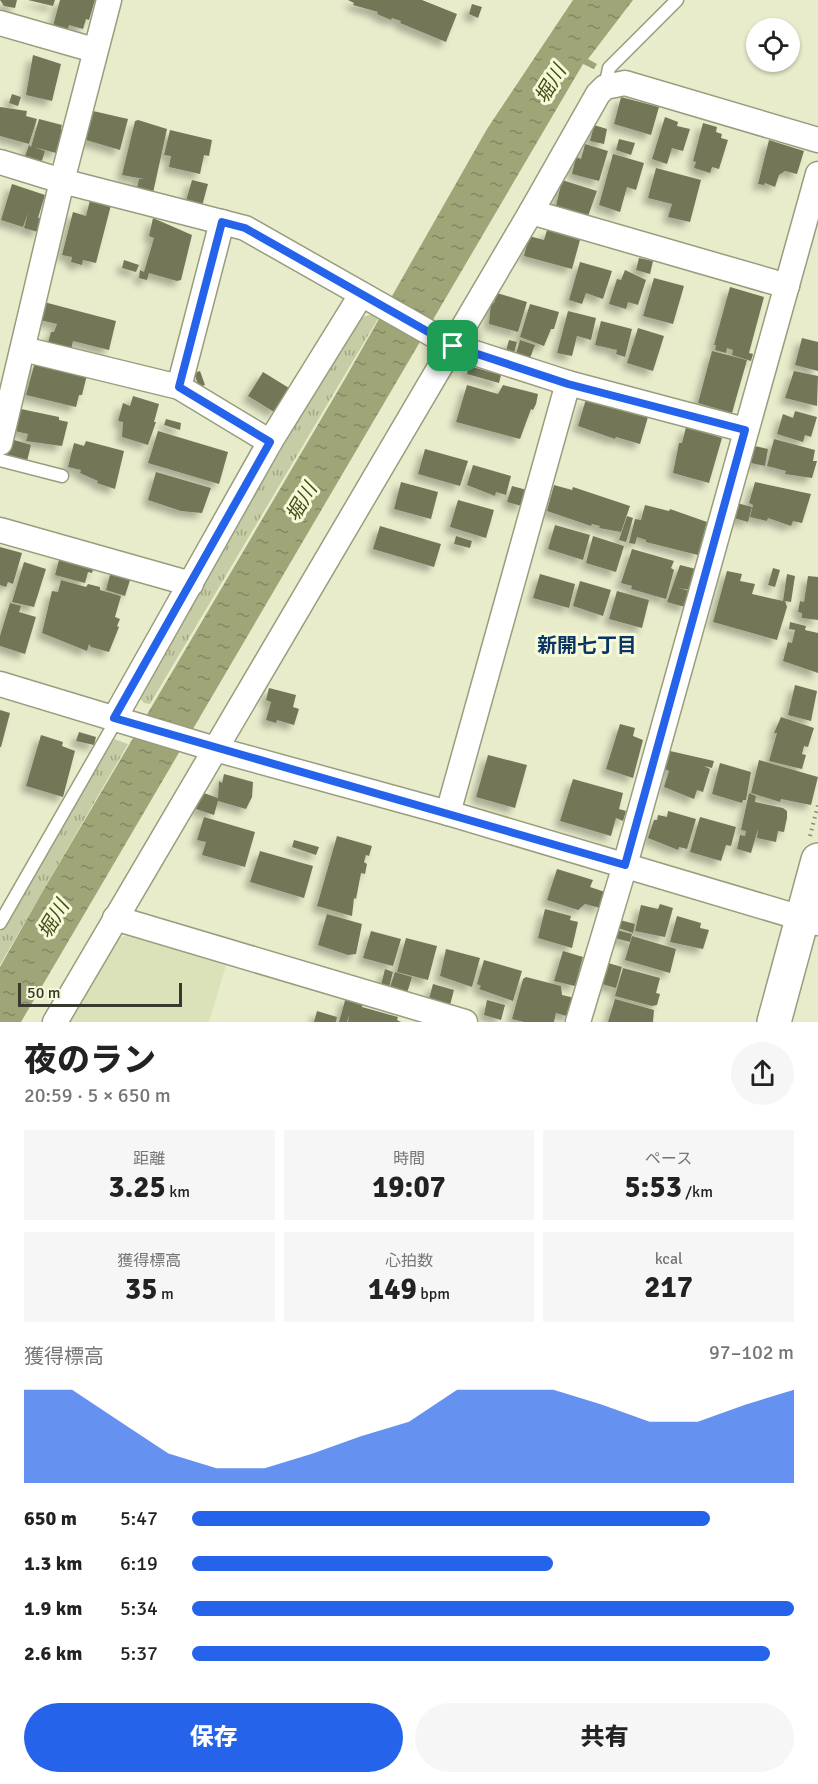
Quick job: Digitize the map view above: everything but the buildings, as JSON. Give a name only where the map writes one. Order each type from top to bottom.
[{"type":"street","points":[[0,445],[94,50],[109,0]]},
{"type":"street","points":[[0,23],[94,50]]},
{"type":"street","points":[[55,1022],[114,918],[203,745],[453,346],[604,87],[625,83],[818,140]]},
{"type":"street","points":[[0,162],[62,181],[245,228],[453,346],[568,384],[745,430]]},
{"type":"street","points":[[578,1022],[625,865],[818,174]]},
{"type":"street","points":[[531,212],[787,286]]},
{"type":"street","points":[[179,387],[222,222]]},
{"type":"street","points":[[119,720],[270,442],[361,295]]},
{"type":"street","points":[[23,349],[179,387],[270,442]]},
{"type":"street","points":[[448,813],[568,384]]},
{"type":"street","points":[[0,530],[191,584]]},
{"type":"street","points":[[0,684],[810,920]]},
{"type":"street","points":[[774,1022],[810,920],[812,853]]},
{"type":"street","points":[[114,918],[465,1022]]},
{"type":"lane","points":[[604,87],[609,68],[677,0]]},
{"type":"lane","points":[[0,445],[62,476]]},
{"type":"lane","points":[[0,923],[119,720]]},
{"type":"path","points":[[812,853],[818,805]]},
{"type":"shaded area","points":[[130,934],[227,962],[209,1022],[67,1022],[115,940]]},
{"type":"green space","points":[[372,314],[379,317],[150,704],[144,703],[138,696],[357,319]]},
{"type":"green space","points":[[114,739],[128,744],[0,965],[0,932]]},
{"type":"water","name":"堀川","points":[[573,0],[633,0],[588,59],[597,64],[594,69],[583,64],[21,1022],[0,1022],[0,967],[346,377],[487,129]]},
{"type":"district","name":"新開七丁目","points":[[587,645]]},
{"type":"route","points":[[222,222],[245,228],[453,346],[568,384],[745,430],[625,865],[448,813],[215,749],[114,718],[270,442],[179,387],[222,222]]}]
